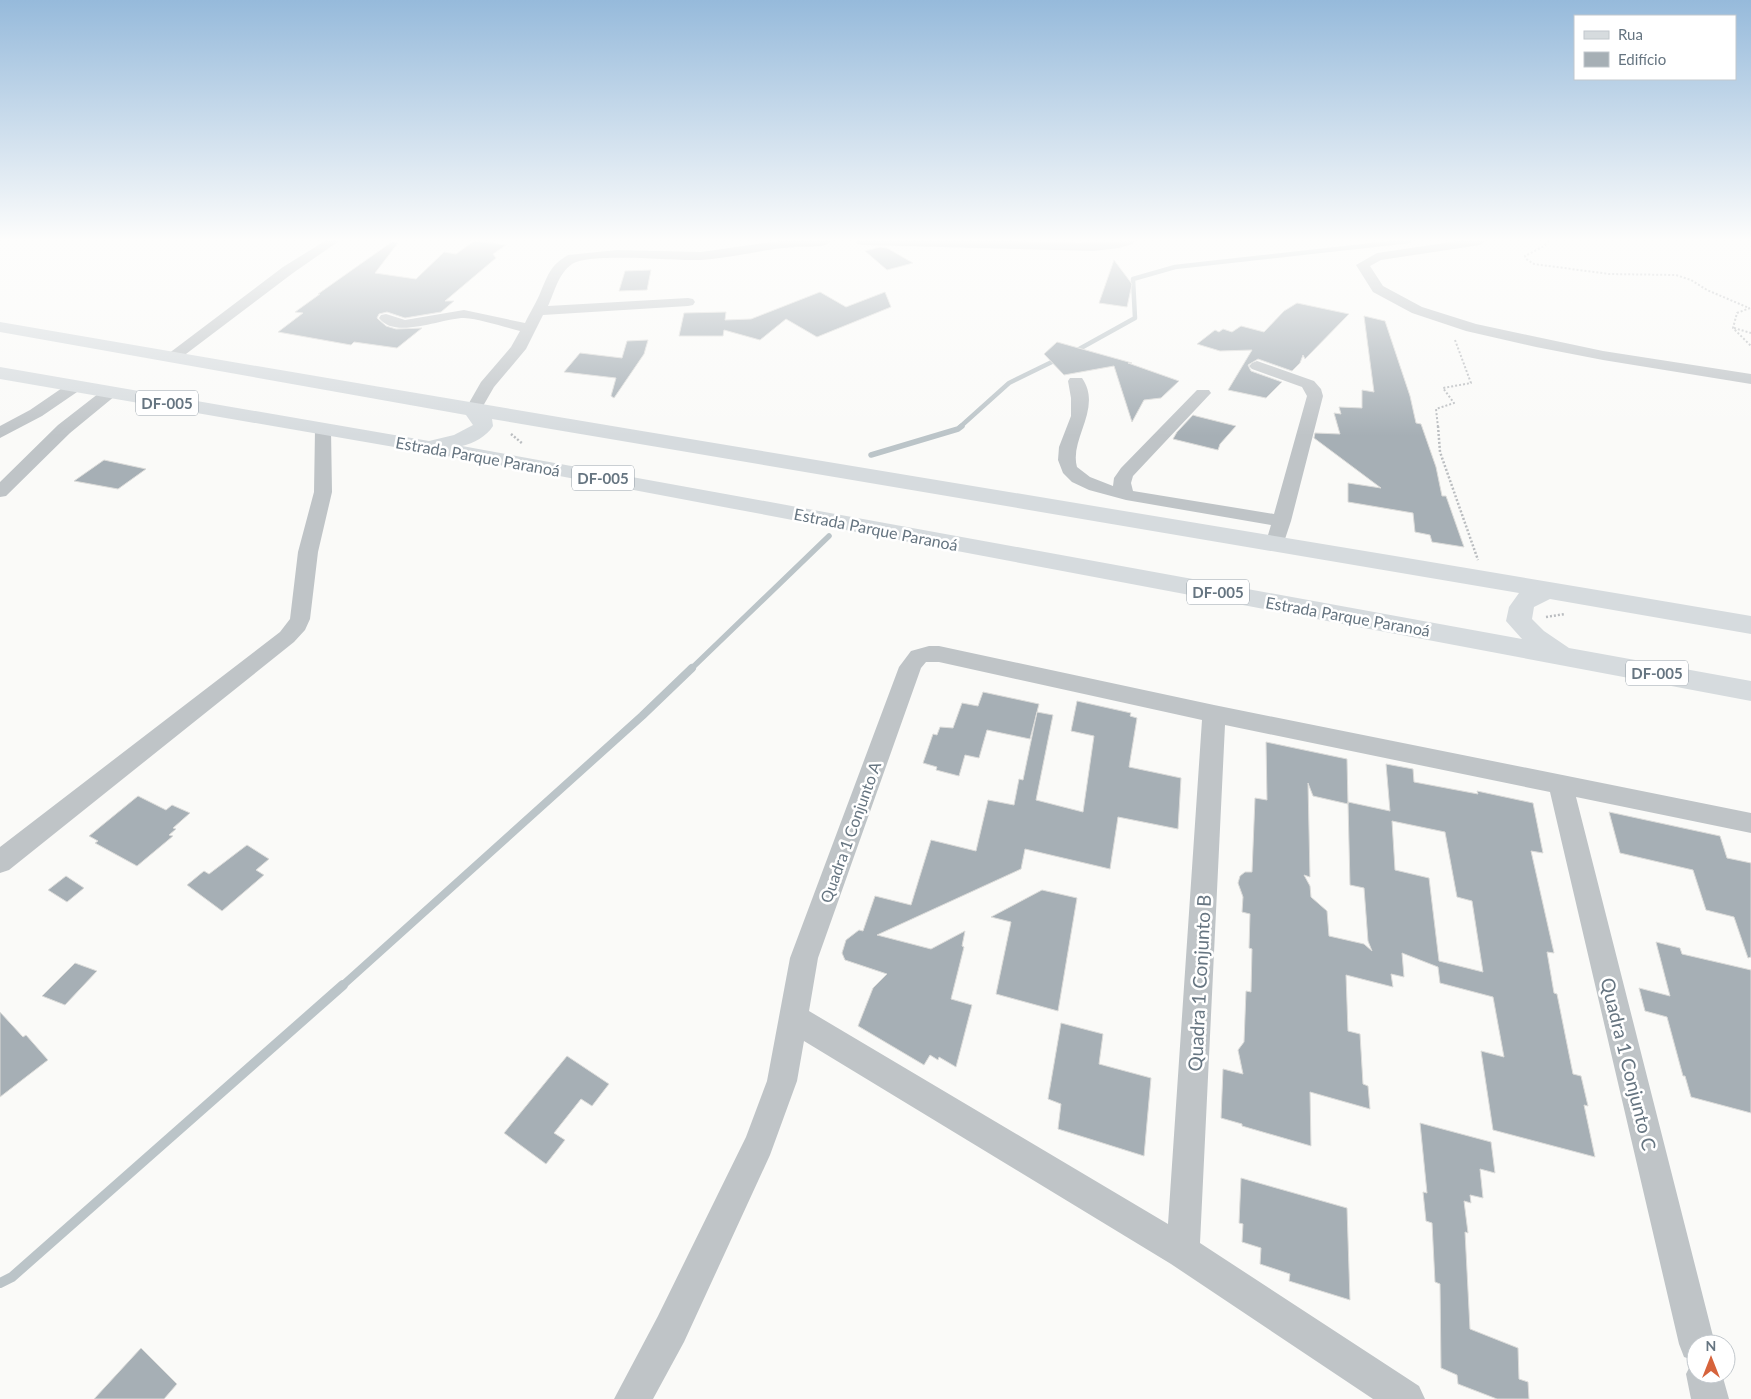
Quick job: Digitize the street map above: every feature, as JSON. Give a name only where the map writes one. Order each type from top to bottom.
[{"type":"main road","points":[[0,328],[173,357],[478,418],[820,466],[1751,625]]},
{"type":"main road","name":"Estrada Parque Paranoá","points":[[0,373],[543,467],[1751,691]]},
{"type":"main road","points":[[419,447],[458,441],[471,436],[478,418]]},
{"type":"main road","points":[[1551,590],[1535,594],[1524,600],[1519,609],[1519,621],[1535,637],[1563,655]]},
{"type":"street","points":[[173,357],[240,306]]},
{"type":"street","points":[[478,418],[488,385],[518,349],[540,306]]},
{"type":"street","points":[[538,311],[617,306]]},
{"type":"street","points":[[1407,306],[1461,326],[1535,342],[1751,380]]},
{"type":"street","points":[[386,318],[398,324],[405,324],[472,314],[529,328]]},
{"type":"street","points":[[1257,366],[1308,384],[1313,389],[1315,396],[1276,543]]},
{"type":"street","points":[[1076,381],[1080,406],[1077,426],[1067,448],[1065,460],[1070,471],[1079,479],[1126,495],[1282,521]]},
{"type":"street","points":[[0,433],[36,413],[74,386]]},
{"type":"street","points":[[0,492],[64,429],[109,393]]},
{"type":"street","points":[[1126,495],[1121,487],[1121,480],[1127,472],[1203,393]]},
{"type":"street","points":[[0,862],[287,637],[298,625],[308,552],[322,492],[322,430]]},
{"type":"street","name":"Quadra 1 Conjunto A","points":[[633,1399],[671,1329],[760,1144],[782,1081],[804,958],[914,658],[924,653],[939,654],[1214,714]]},
{"type":"street","points":[[1214,714],[1751,823]]},
{"type":"street","name":"Quadra 1 Conjunto B","points":[[1183,1252],[1214,714]]},
{"type":"street","name":"Quadra 1 Conjunto C","points":[[1561,784],[1695,1334]]},
{"type":"street","points":[[794,1019],[1183,1252],[1406,1399]]},
{"type":"street","points":[[1706,1384],[1710,1399]]},
{"type":"path","points":[[1733,328],[1737,313],[1750,308]]},
{"type":"path","points":[[1439,319],[1458,345],[1471,383],[1443,388],[1454,402],[1436,410],[1440,452],[1485,579]]},
{"type":"path","points":[[1733,328],[1751,333]]},
{"type":"path","points":[[1733,328],[1751,346]]},
{"type":"path","points":[[478,418],[508,432],[527,448]]},
{"type":"path","points":[[1519,621],[1568,614]]},
{"type":"building","points":[[303,306],[448,306],[441,312],[405,318],[387,312],[379,314],[377,318],[386,326],[396,329],[422,328],[397,348],[354,342],[351,345],[278,332],[303,313],[295,312]]},
{"type":"building","points":[[783,306],[891,307],[817,337],[786,319],[760,340],[724,330],[723,336],[679,336],[684,313],[726,312],[725,320],[751,319]]},
{"type":"building","points":[[1292,306],[1313,306],[1349,314],[1305,359],[1303,355],[1300,363],[1292,371],[1258,359],[1248,365],[1251,371],[1282,382],[1266,398],[1228,390],[1252,350],[1220,351],[1197,344],[1215,330],[1219,332],[1223,329],[1232,332],[1241,326],[1264,332],[1284,311]]},
{"type":"building","points":[[1364,316],[1385,321],[1410,396],[1416,423],[1421,424],[1436,467],[1442,496],[1446,496],[1464,547],[1432,542],[1430,535],[1415,532],[1413,513],[1348,502],[1348,483],[1381,488],[1314,438],[1315,433],[1340,434],[1334,413],[1341,414],[1339,407],[1362,408],[1362,390],[1374,392]]},
{"type":"building","points":[[648,340],[644,354],[614,398],[611,396],[616,378],[564,372],[580,353],[622,358],[627,341]]},
{"type":"building","points":[[1057,342],[1132,363],[1128,363],[1179,381],[1161,398],[1144,400],[1132,422],[1114,366],[1064,375],[1044,354]]},
{"type":"building","points":[[1193,415],[1236,426],[1220,444],[1218,450],[1173,439]]},
{"type":"building","points":[[104,460],[146,469],[118,489],[74,481]]},
{"type":"building","points":[[983,692],[1039,704],[1030,739],[987,730],[979,758],[965,755],[959,776],[936,770],[937,767],[923,763],[933,734],[937,735],[940,727],[953,728],[962,703],[978,706]]},
{"type":"building","points":[[1077,701],[1131,713],[1130,716],[1137,718],[1129,767],[1181,778],[1178,829],[1118,817],[1110,869],[1025,849],[1021,869],[877,935],[931,949],[965,931],[962,946],[964,947],[951,999],[972,1005],[956,1067],[939,1057],[938,1060],[930,1055],[924,1065],[858,1026],[873,988],[887,974],[845,960],[842,953],[846,940],[859,930],[863,931],[875,896],[911,905],[931,840],[976,851],[988,800],[1014,805],[1019,779],[1023,780],[1037,712],[1053,715],[1036,800],[1083,812],[1094,736],[1071,731]]},
{"type":"building","points":[[1266,742],[1347,759],[1348,804],[1313,796],[1308,783],[1310,877],[1304,875],[1310,886],[1311,897],[1327,911],[1329,936],[1364,944],[1372,951],[1368,941],[1364,888],[1350,885],[1348,802],[1390,811],[1386,764],[1413,769],[1414,782],[1478,794],[1477,791],[1533,803],[1543,853],[1531,851],[1554,953],[1547,952],[1554,993],[1557,994],[1573,1074],[1581,1076],[1588,1106],[1584,1105],[1595,1157],[1493,1130],[1481,1051],[1504,1057],[1493,997],[1440,983],[1438,967],[1402,953],[1404,977],[1391,974],[1393,987],[1346,975],[1348,1031],[1360,1034],[1363,1084],[1368,1086],[1370,1109],[1310,1092],[1311,1146],[1221,1118],[1223,1069],[1243,1074],[1238,1050],[1244,1042],[1246,991],[1251,992],[1252,949],[1249,948],[1250,914],[1242,912],[1243,897],[1238,883],[1240,876],[1245,872],[1252,872],[1255,798],[1267,800]],"holes":[[[1392,821],[1445,832],[1457,897],[1472,901],[1483,972],[1439,961],[1429,878],[1395,870]]]},
{"type":"building","points":[[138,796],[166,810],[172,805],[190,813],[173,828],[176,829],[169,835],[173,836],[137,866],[95,843],[98,841],[89,836]]},
{"type":"building","points":[[1609,812],[1720,836],[1727,858],[1751,863],[1751,957],[1748,958],[1734,917],[1706,910],[1693,870],[1620,853]]},
{"type":"building","points":[[247,845],[269,859],[256,870],[264,875],[222,911],[187,885],[204,871],[209,874]]},
{"type":"building","points":[[66,876],[84,888],[67,902],[48,890]]},
{"type":"building","points":[[1042,890],[1077,898],[1058,1011],[996,994],[1011,922],[991,917]]},
{"type":"building","points":[[1656,942],[1680,948],[1682,954],[1751,970],[1751,1113],[1691,1097],[1685,1076],[1683,1076],[1667,1017],[1645,1011],[1639,988],[1670,996]]},
{"type":"building","points":[[75,963],[97,971],[65,1005],[42,996]]},
{"type":"building","points":[[0,1012],[23,1037],[26,1035],[48,1060],[0,1097]]},
{"type":"building","points":[[1061,1023],[1103,1034],[1099,1064],[1151,1078],[1144,1156],[1058,1129],[1061,1104],[1048,1099]]},
{"type":"building","points":[[567,1056],[609,1084],[592,1106],[581,1099],[554,1133],[565,1140],[546,1164],[504,1133]]},
{"type":"building","points":[[1420,1123],[1491,1142],[1495,1173],[1480,1169],[1483,1198],[1470,1195],[1471,1203],[1464,1201],[1468,1233],[1465,1232],[1470,1329],[1518,1348],[1519,1379],[1528,1382],[1529,1399],[1497,1399],[1458,1384],[1457,1375],[1441,1368],[1440,1284],[1435,1282],[1432,1223],[1426,1221],[1423,1192],[1427,1193]]},
{"type":"building","points":[[1241,1178],[1347,1208],[1350,1300],[1289,1281],[1290,1274],[1260,1264],[1261,1248],[1242,1242],[1243,1224],[1239,1223]]},
{"type":"building","points":[[141,1348],[177,1384],[164,1399],[94,1399]]},
{"type":"waterway","points":[[1072,353],[1135,318],[1134,306]]},
{"type":"waterway","points":[[960,427],[1009,383],[1060,358]]},
{"type":"waterway","points":[[871,455],[958,429],[962,426]]},
{"type":"waterway","points":[[691,669],[829,536]]},
{"type":"waterway","points":[[342,986],[642,716],[692,668]]},
{"type":"waterway","points":[[0,1283],[12,1277],[343,985]]}]
